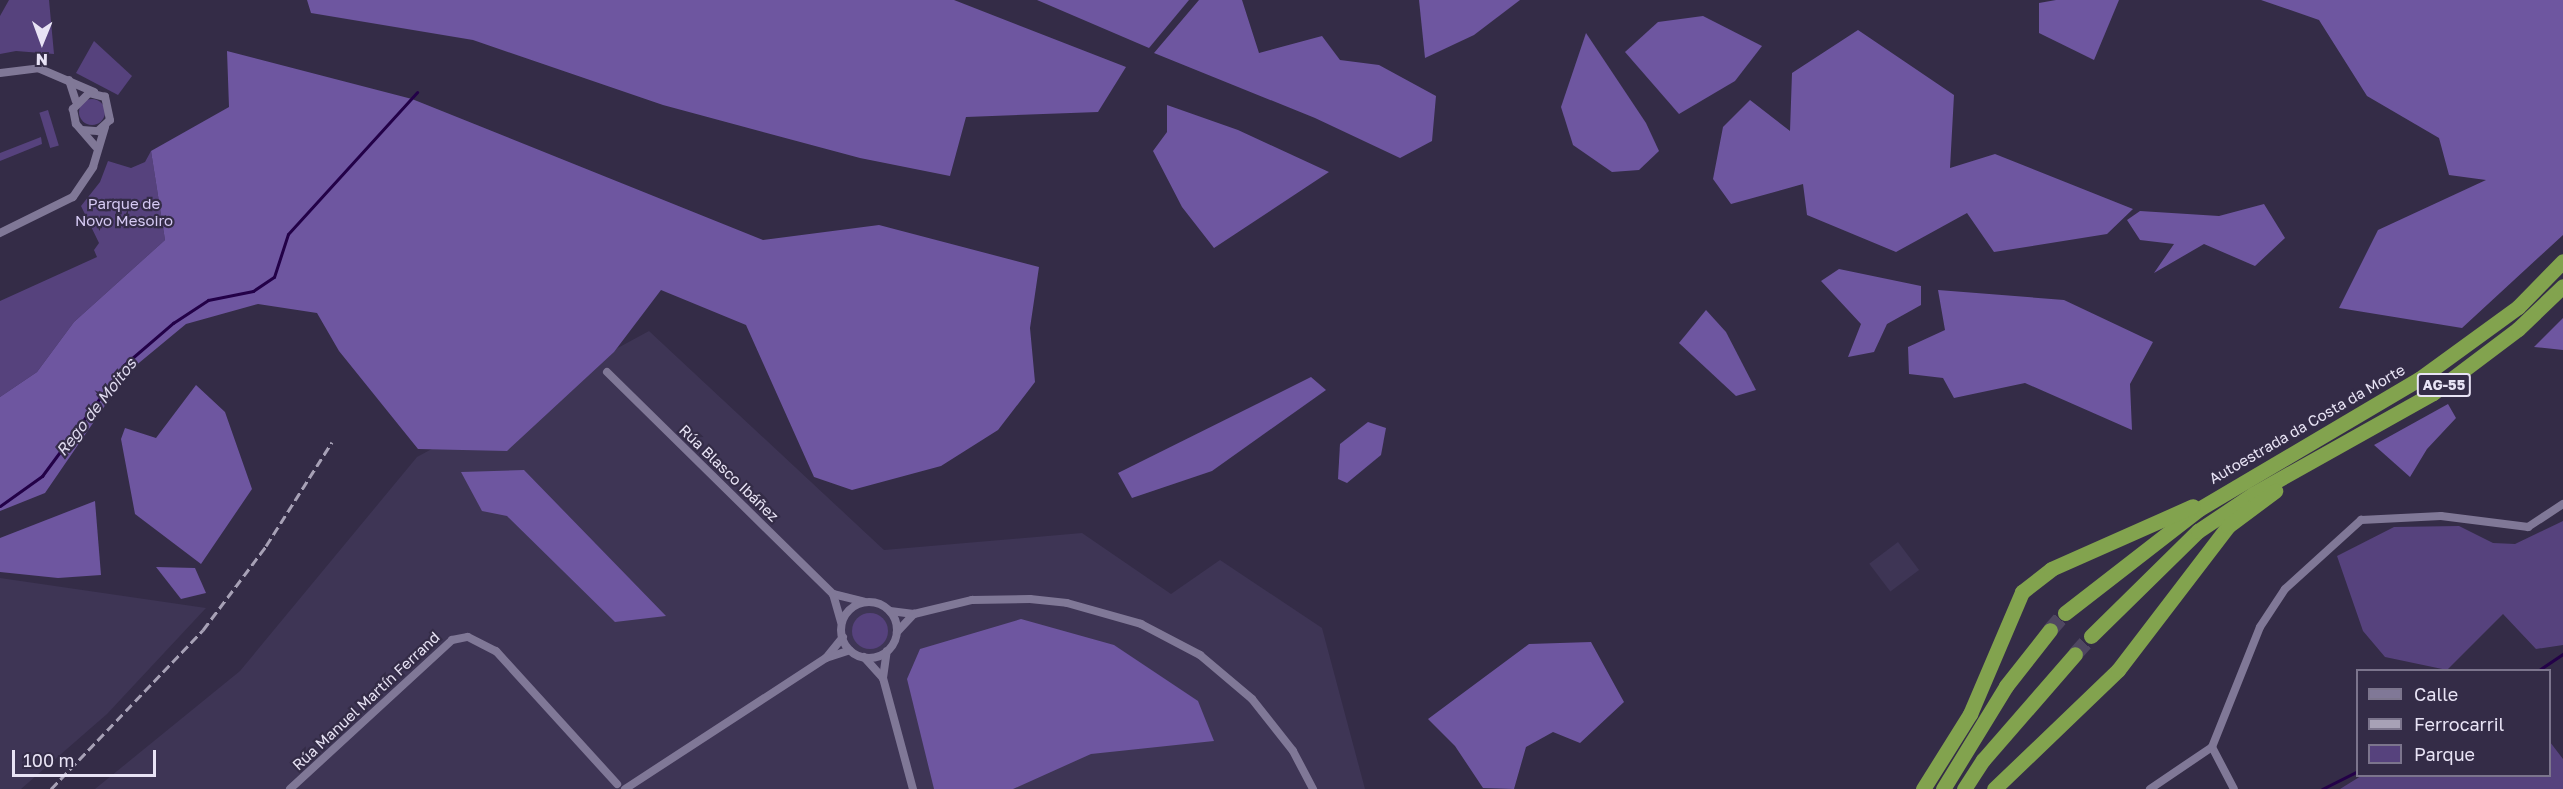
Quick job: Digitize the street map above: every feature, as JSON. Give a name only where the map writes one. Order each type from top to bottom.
[{"type":"highway","name":"Autoestrada da Costa da Morte","points":[[2066,613],[2231,488],[2419,379],[2518,307],[2563,261]]},
{"type":"highway","name":"AG-55","points":[[2091,636],[2199,531],[2309,462],[2433,393],[2518,329],[2563,286]]},
{"type":"highway","points":[[1995,789],[2118,670],[2228,526],[2309,462]]},
{"type":"highway","points":[[1923,789],[1970,714],[2022,592],[2051,569],[2231,488]]},
{"type":"highway","points":[[1943,789],[2006,686],[2050,630]]},
{"type":"highway","points":[[1964,789],[1983,760],[2075,654]]},
{"type":"street","points":[[0,73],[38,68],[69,80],[97,94],[110,104],[105,127],[96,147],[93,167],[73,197],[0,233]]},
{"type":"street","points":[[69,80],[76,101],[73,117],[96,147]]},
{"type":"street","points":[[76,101],[97,94]]},
{"type":"street","points":[[82,129],[98,131],[105,127]]},
{"type":"street","name":"Rúa Blasco Ibáñez","points":[[607,372],[833,594]]},
{"type":"street","points":[[2150,789],[2212,747],[2260,627],[2285,589],[2361,520],[2441,516],[2528,526],[2563,504]]},
{"type":"street","points":[[883,678],[864,657],[850,650],[843,637],[833,594],[890,611],[914,614],[972,600],[1030,599],[1088,608],[1141,624],[1200,655],[1252,699],[1293,751],[1313,789]]},
{"type":"street","points":[[841,626],[848,611],[864,602]]},
{"type":"street","points":[[890,611],[897,632]]},
{"type":"street","points":[[913,789],[883,678],[887,651],[897,632],[914,614]]},
{"type":"street","name":"Rúa Manuel Martín Ferrand","points":[[290,789],[452,640],[468,637],[496,651],[616,784]]},
{"type":"street","points":[[826,658],[843,637]]},
{"type":"street","points":[[626,789],[826,658],[850,650]]},
{"type":"street","points":[[864,657],[887,651]]},
{"type":"street","points":[[2212,747],[2234,789]]},
{"type":"shaded area","points":[[307,0],[954,0],[1126,67],[1098,112],[966,117],[950,176],[860,158],[663,105],[473,40],[311,13]]},
{"type":"shaded area","points":[[1037,0],[1189,0],[1149,48]]},
{"type":"shaded area","points":[[1199,0],[1242,0],[1259,53],[1322,36],[1340,60],[1379,65],[1436,96],[1432,141],[1400,158],[1315,118],[1154,53]]},
{"type":"shaded area","points":[[1419,0],[1520,0],[1474,35],[1425,58]]},
{"type":"shaded area","points":[[2056,0],[2119,0],[2094,60],[2039,33],[2039,3]]},
{"type":"shaded area","points":[[2261,0],[2563,0],[2563,235],[2462,328],[2339,308],[2378,230],[2486,180],[2449,175],[2439,138],[2367,96],[2319,20]]},
{"type":"shaded area","points":[[1703,16],[1762,46],[1735,81],[1679,114],[1625,52],[1658,22]]},
{"type":"shaded area","points":[[1858,30],[1954,95],[1950,168],[1995,154],[2133,209],[2107,234],[1994,252],[1967,213],[1896,252],[1807,215],[1803,184],[1731,204],[1713,179],[1723,127],[1750,100],[1790,131],[1792,73]]},
{"type":"shaded area","points":[[1586,33],[1646,123],[1659,151],[1639,170],[1612,172],[1573,145],[1561,107]]},
{"type":"shaded area","points":[[227,51],[412,99],[763,240],[879,225],[1039,267],[1030,328],[1035,382],[998,430],[941,466],[852,490],[814,477],[746,325],[661,290],[614,352],[507,451],[418,449],[339,351],[317,313],[258,304],[186,324],[128,372],[45,493],[0,511],[0,397],[37,372],[74,322],[165,240],[151,151],[229,107]]},
{"type":"shaded area","points":[[1167,105],[1238,130],[1329,172],[1214,248],[1182,207],[1153,151],[1167,132]]},
{"type":"shaded area","points":[[2264,204],[2285,238],[2255,266],[2204,244],[2154,273],[2174,244],[2140,240],[2127,220],[2140,211],[2219,216]]},
{"type":"shaded area","points":[[1839,269],[1921,286],[1921,305],[1887,324],[1874,352],[1848,357],[1861,324],[1821,281]]},
{"type":"shaded area","points":[[1938,290],[2064,300],[2153,342],[2130,384],[2132,430],[2025,383],[1954,398],[1943,378],[1909,374],[1908,347],[1945,330]]},
{"type":"shaded area","points":[[1706,310],[1726,332],[1756,390],[1736,396],[1679,343]]},
{"type":"shaded area","points":[[2563,318],[2563,350],[2534,347]]},
{"type":"shaded area","points":[[649,331],[884,550],[1082,533],[1171,594],[1220,560],[1322,628],[1365,789],[95,789],[240,671],[417,457]]},
{"type":"shaded area","points":[[1311,377],[1326,390],[1212,471],[1132,498],[1118,473]]},
{"type":"shaded area","points":[[196,385],[225,412],[252,489],[201,564],[135,514],[121,439],[125,428],[156,438]]},
{"type":"shaded area","points":[[2448,404],[2456,418],[2427,449],[2410,477],[2374,445]]},
{"type":"shaded area","points":[[1368,422],[1386,428],[1381,455],[1347,483],[1338,479],[1340,444]]},
{"type":"shaded area","points":[[524,470],[666,616],[615,622],[507,516],[482,511],[461,472]]},
{"type":"shaded area","points":[[95,501],[101,575],[58,578],[0,572],[0,538]]},
{"type":"shaded area","points":[[1898,542],[1919,570],[1890,592],[1869,564]]},
{"type":"shaded area","points":[[156,567],[195,568],[206,593],[181,599]]},
{"type":"shaded area","points":[[0,578],[206,608],[107,714],[21,789],[0,789]]},
{"type":"shaded area","points":[[1021,619],[1114,645],[1198,701],[1214,741],[1091,754],[1013,789],[934,789],[907,679],[920,649]]},
{"type":"shaded area","points":[[1591,642],[1624,702],[1580,743],[1553,732],[1526,747],[1514,789],[1483,788],[1455,746],[1428,719],[1529,644]]},
{"type":"green space","points":[[9,0],[49,0],[54,54],[16,51],[0,54],[0,16]]},
{"type":"green space","points":[[94,41],[132,76],[118,95],[76,73]]},
{"type":"green space","points":[[92,99],[101,103],[105,112],[101,121],[92,125],[83,121],[79,112],[83,103]]},
{"type":"green space","points":[[48,110],[59,145],[50,148],[39,113]]},
{"type":"green space","points":[[41,137],[42,144],[0,161],[0,153]]},
{"type":"green space","name":"Parque de Novo Mesoiro","points":[[151,151],[165,240],[74,322],[37,372],[0,397],[0,301],[97,257],[94,250],[99,243],[81,206],[100,182],[108,161],[131,168],[145,162]]},
{"type":"green space","points":[[2563,521],[2563,645],[2536,649],[2503,614],[2448,669],[2385,657],[2363,631],[2337,556],[2394,527],[2459,526],[2493,543],[2515,544]]},
{"type":"green space","points":[[870,613],[883,618],[888,631],[883,644],[870,649],[857,644],[852,631],[857,618]]},
{"type":"green space","points":[[2551,743],[2563,759],[2563,789],[2340,789],[2359,777],[2551,777]]},
{"type":"waterway","name":"Rego de Moitos","points":[[0,506],[42,476],[124,365],[173,323],[208,300],[253,291],[274,277],[288,234],[417,92]]},
{"type":"waterway","points":[[2540,669],[2563,654]]},
{"type":"waterway","points":[[2322,789],[2356,772]]},
{"type":"tunnel","points":[[2050,630],[2065,613]]},
{"type":"tunnel","points":[[2075,654],[2091,636]]},
{"type":"railway","points":[[51,789],[203,630],[266,546],[332,442]]}]
